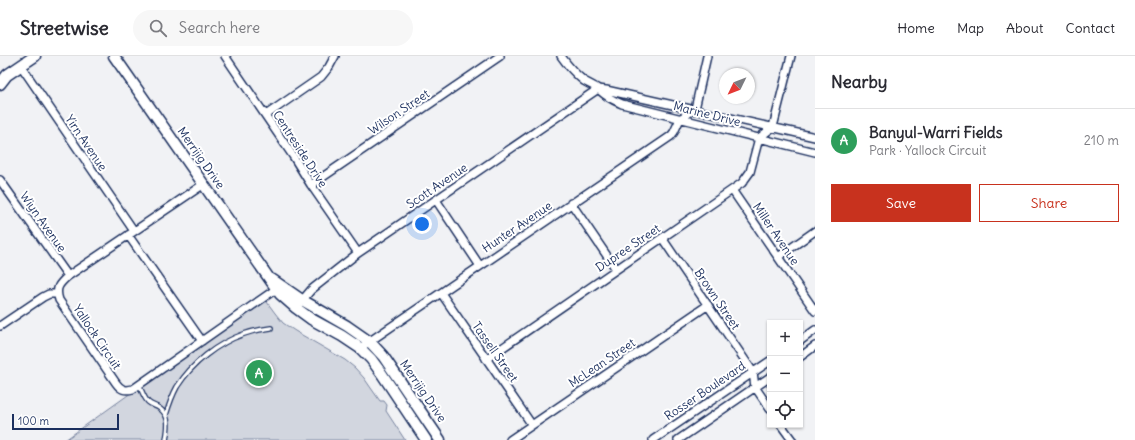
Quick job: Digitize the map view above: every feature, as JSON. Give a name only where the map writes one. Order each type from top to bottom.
[{"type":"street","points":[[0,84],[6,74],[35,56]]},
{"type":"street","name":"Merrijig Drive","points":[[114,56],[276,289],[284,298],[347,326],[370,342],[383,356],[440,440]]},
{"type":"street","name":"Centreside Drive","points":[[225,56],[358,253]]},
{"type":"street","points":[[266,115],[321,77],[329,68],[335,56]]},
{"type":"street","name":"Wilson Street","points":[[311,185],[500,56]]},
{"type":"street","name":"Marine Drive","points":[[561,56],[577,76],[586,83],[598,89],[611,100],[680,119],[815,152]]},
{"type":"street","points":[[680,119],[694,109],[707,56]]},
{"type":"street","points":[[758,138],[773,128],[792,56]]},
{"type":"street","name":"Yirn Avenue","points":[[21,66],[202,341]]},
{"type":"street","name":"Marine Drive","points":[[598,89],[694,109],[815,137]]},
{"type":"street","name":"Scott Avenue","points":[[299,304],[311,290],[358,253],[598,89]]},
{"type":"street","name":"Hunter Avenue","points":[[360,348],[671,136],[680,119]]},
{"type":"street","name":"Dupree Street","points":[[486,359],[742,183],[750,172],[758,138]]},
{"type":"street","name":"Wiyn Avenue","points":[[0,180],[68,276]]},
{"type":"street","points":[[1,324],[43,297],[49,294],[57,294],[58,286],[68,276],[204,184]]},
{"type":"street","name":"Miller Avenue","points":[[732,190],[815,311]]},
{"type":"street","points":[[436,200],[480,266]]},
{"type":"street","points":[[571,203],[616,270]]},
{"type":"street","points":[[778,257],[815,231]]},
{"type":"street","name":"Brown Street","points":[[662,238],[753,372]]},
{"type":"street","name":"Merrijig Drive","points":[[267,275],[299,304],[311,319],[354,343],[371,359],[426,440]]},
{"type":"street","name":"Yallock Circuit","points":[[57,294],[59,300],[120,389],[126,391],[139,385],[276,289]]},
{"type":"street","name":"Tassell Street","points":[[440,293],[532,425]]},
{"type":"street","name":"McLean Street","points":[[510,440],[708,305]]},
{"type":"street","points":[[803,338],[815,330]]},
{"type":"street","points":[[801,356],[815,346]]},
{"type":"street","name":"Rosser Boulevard","points":[[653,440],[767,363]]},
{"type":"street","points":[[753,372],[755,387],[767,405]]},
{"type":"street","name":"Rosser Boulevard","points":[[678,440],[767,379]]},
{"type":"street","points":[[783,428],[792,440]]},
{"type":"lane","points":[[166,415],[174,394],[182,380],[197,363],[211,351],[243,334],[271,328]]},
{"type":"lane","points":[[139,385],[148,401],[166,415],[168,422],[166,440]]},
{"type":"shaded area","points":[[264,298],[283,323],[345,360],[355,368],[380,401],[384,401],[387,405],[386,411],[405,440],[65,440]]},
{"type":"place","name":"Banyul-Warri Fields","points":[[259,373]]}]
